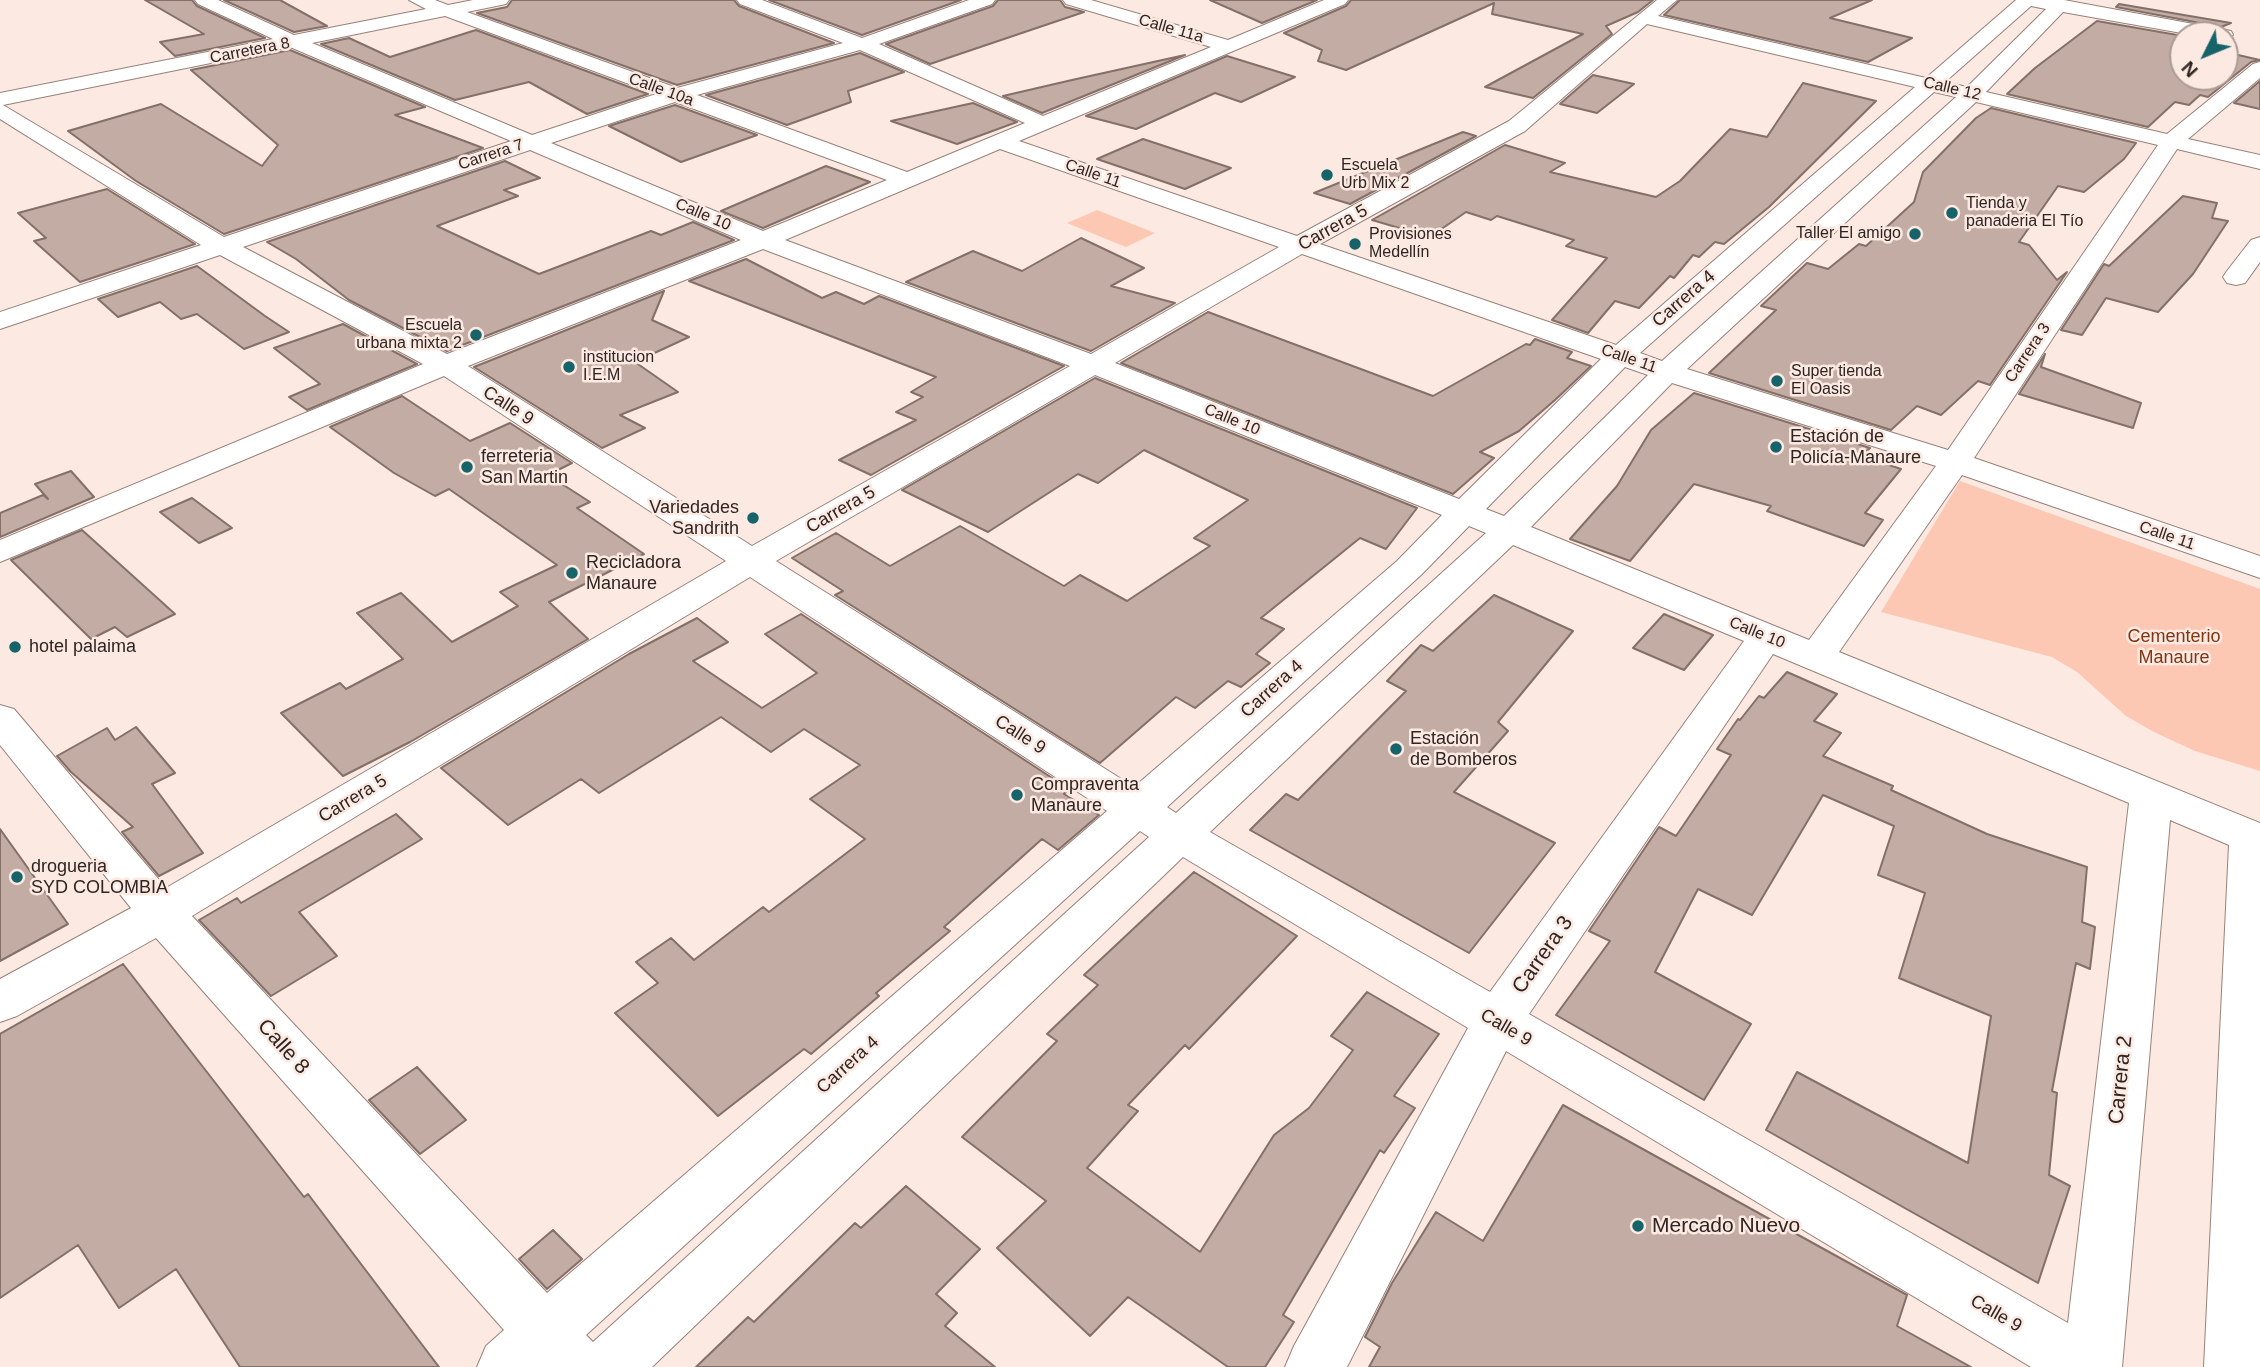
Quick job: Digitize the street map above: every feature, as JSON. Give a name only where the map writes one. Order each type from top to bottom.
[{"type":"street","name":"Calle 10","points":[[204,0],[293,43],[763,240],[1094,365],[1466,513],[2256,838]]},
{"type":"street","name":"Calle 10a","points":[[418,0],[905,179]]},
{"type":"street","name":"Carretera 8","points":[[0,99],[500,0]]},
{"type":"street","points":[[746,0],[862,44],[1042,123]]},
{"type":"street","name":"Carrera 7","points":[[0,321],[219,245],[675,95],[862,44],[986,0]]},
{"type":"street","name":"Calle 11a","points":[[1072,0],[1229,46]]},
{"type":"street","points":[[0,552],[446,365],[763,240],[1339,0]]},
{"type":"street","points":[[609,1367],[1507,532],[1667,372],[1972,94],[2039,1],[2169,25]]},
{"type":"street","name":"Carrera 4","points":[[507,1367],[560,1351],[1136,809],[1409,568],[1620,356],[1928,84],[2039,1]]},
{"type":"street","name":"Calle 12","points":[[1656,9],[1928,84],[2260,162]]},
{"type":"street","name":"Carrera 5","points":[[0,1003],[161,913],[750,562],[1300,245],[1517,126],[1656,9]]},
{"type":"street","points":[[2239,38],[2248,39]]},
{"type":"street","name":"Carrera 3","points":[[1816,657],[1955,462],[2172,141],[2260,68]]},
{"type":"street","name":"Calle 9","points":[[0,110],[219,245],[446,365],[1136,809],[1496,1023],[2089,1367]]},
{"type":"street","name":"Calle 11","points":[[1000,142],[1667,372],[1955,462],[2260,568]]},
{"type":"street","points":[[2236,277],[2260,245]]},
{"type":"street","name":"Carrera 3","points":[[1315,1367],[1496,1023],[1766,637]]},
{"type":"street","name":"Calle 8","points":[[0,718],[161,913],[560,1351]]},
{"type":"street","name":"Carrera 2","points":[[2089,1367],[2151,794]]},
{"type":"street","points":[[2234,1367],[2256,838]]},
{"type":"green space","points":[[1097,210],[1155,233],[1126,247],[1067,223]]},
{"type":"green space","name":"Cementerio Manaure","points":[[1960,481],[2260,589],[2260,771],[2195,751],[2154,732],[2126,716],[2077,672],[2052,657],[1881,612]]},
{"type":"building","points":[[145,0],[192,0],[197,6],[265,38],[175,56],[160,42],[204,34]]},
{"type":"building","points":[[224,0],[280,0],[327,26],[294,32]]},
{"type":"building","points":[[512,0],[734,0],[739,6],[834,43],[677,85],[477,13],[507,7]]},
{"type":"building","points":[[769,0],[961,0],[862,35]]},
{"type":"building","points":[[998,0],[1060,0],[1065,7],[1084,12],[930,64],[886,44],[993,6]]},
{"type":"building","points":[[1210,0],[1317,0],[1262,23]]},
{"type":"building","points":[[1351,0],[1653,0],[1638,12],[1606,26],[1612,34],[1533,98],[1485,87],[1583,34],[1492,14],[1494,3],[1346,70],[1318,61],[1322,50],[1284,33],[1346,6]]},
{"type":"building","points":[[1680,0],[1872,0],[1830,18],[1912,38],[1868,62],[1664,15]]},
{"type":"building","points":[[2119,4],[2219,21],[2190,21],[2116,7]]},
{"type":"building","points":[[2097,21],[2169,34],[2169,91],[2215,91],[2208,97],[2200,95],[2189,105],[2175,102],[2148,127],[2007,94],[2035,68]]},
{"type":"building","points":[[476,30],[648,94],[587,114],[529,82],[455,100],[321,44],[349,38],[390,57]]},
{"type":"building","points":[[290,50],[425,107],[395,115],[483,148],[224,234],[136,181],[68,131],[161,104],[262,166],[278,145],[191,70]]},
{"type":"building","points":[[860,53],[904,72],[848,91],[851,102],[787,125],[706,95]]},
{"type":"building","points":[[1185,55],[1042,113],[1003,96],[1072,80]]},
{"type":"building","points":[[2239,55],[2260,60],[2251,62],[2239,72]]},
{"type":"building","points":[[1227,56],[1295,77],[1241,102],[1215,93],[1136,129],[1086,116]]},
{"type":"building","points":[[1593,75],[1634,84],[1597,113],[1560,104]]},
{"type":"building","points":[[2260,81],[2260,109],[2234,103]]},
{"type":"building","points":[[1803,83],[1876,101],[1769,207],[1724,244],[1715,242],[1699,257],[1693,255],[1674,278],[1670,276],[1639,308],[1615,301],[1588,333],[1552,320],[1607,258],[1566,246],[1574,240],[1497,216],[1491,220],[1466,212],[1430,237],[1372,220],[1505,145],[1565,163],[1550,172],[1656,197],[1680,181],[1730,129],[1767,137]]},
{"type":"building","points":[[973,103],[1017,122],[957,144],[891,121]]},
{"type":"building","points":[[675,105],[757,135],[681,162],[609,126]]},
{"type":"building","points":[[1991,108],[2136,143],[2124,159],[2084,192],[2058,186],[2019,242],[2029,245],[2057,280],[2067,272],[1990,385],[1978,381],[1941,415],[1917,406],[1891,430],[1709,373],[1776,310],[1761,306],[1807,263],[1828,269],[1859,244],[1866,246],[1914,202],[1923,172],[1976,118]]},
{"type":"building","points":[[1463,132],[1476,136],[1350,204],[1314,193]]},
{"type":"building","points":[[1143,139],[1231,168],[1185,189],[1097,159]]},
{"type":"building","points":[[505,161],[540,178],[504,190],[518,196],[437,226],[539,274],[651,231],[661,235],[693,222],[734,240],[447,351],[349,300],[296,259],[267,242]]},
{"type":"building","points":[[826,166],[870,182],[763,228],[721,211]]},
{"type":"building","points":[[107,189],[195,244],[80,282],[34,241],[46,238],[18,213]]},
{"type":"building","points":[[2183,196],[2217,203],[2212,218],[2228,221],[2193,274],[2158,312],[2106,298],[2082,335],[2061,330],[2104,264],[2109,266]]},
{"type":"building","points":[[1081,238],[1144,268],[1111,286],[1175,303],[1091,351],[906,282],[973,251],[1022,271]]},
{"type":"building","points":[[746,259],[822,298],[836,292],[864,304],[879,296],[1064,366],[871,475],[839,460],[916,420],[896,412],[923,397],[911,392],[936,377],[689,281]]},
{"type":"building","points":[[197,266],[289,332],[244,349],[197,314],[181,319],[160,302],[118,317],[98,299]]},
{"type":"building","points":[[664,291],[652,320],[689,337],[635,362],[678,392],[620,415],[645,428],[602,448],[474,367]]},
{"type":"building","points":[[1208,312],[1433,396],[1526,344],[1530,345],[1535,339],[1572,352],[1567,358],[1591,366],[1519,431],[1480,452],[1494,458],[1453,494],[1121,363]]},
{"type":"building","points":[[343,324],[417,364],[307,410],[289,397],[320,384],[274,348]]},
{"type":"building","points":[[2045,354],[2041,367],[2141,403],[2133,428],[2019,394]]},
{"type":"building","points":[[1095,378],[1417,508],[1386,549],[1360,538],[1261,618],[1284,629],[1256,654],[1270,663],[1241,687],[1228,681],[1195,708],[1176,697],[1100,763],[835,595],[843,591],[792,558],[836,533],[890,566],[960,526],[1064,586],[1080,575],[1127,601],[1210,546],[1194,538],[1248,500],[1144,450],[1098,483],[1078,474],[988,532],[902,490]]},
{"type":"building","points":[[1694,393],[1870,448],[1862,456],[1901,469],[1865,513],[1883,520],[1864,546],[1767,511],[1771,506],[1694,484],[1630,561],[1570,539],[1617,486],[1651,430]]},
{"type":"building","points":[[402,396],[470,441],[510,423],[572,463],[548,475],[590,502],[577,508],[644,554],[549,602],[588,639],[410,742],[343,776],[281,713],[340,683],[346,689],[403,659],[357,613],[401,593],[452,642],[518,606],[500,592],[557,565],[449,489],[435,496],[394,473],[330,427]]},
{"type":"building","points":[[71,471],[94,497],[0,537],[0,513],[43,495],[48,499],[35,484]]},
{"type":"building","points":[[192,498],[232,528],[199,543],[160,512]]},
{"type":"building","points":[[82,530],[175,614],[127,637],[115,627],[91,639],[11,560]]},
{"type":"building","points":[[1494,595],[1573,631],[1498,722],[1508,731],[1454,792],[1555,843],[1469,953],[1250,830],[1286,794],[1298,800],[1406,691],[1387,681],[1421,645],[1433,651]]},
{"type":"building","points":[[801,614],[1069,789],[1064,794],[1099,815],[1058,850],[1042,839],[944,927],[950,931],[876,993],[879,996],[811,1054],[804,1049],[718,1116],[615,1013],[658,983],[636,962],[671,938],[694,960],[763,907],[769,912],[865,839],[810,799],[860,765],[804,729],[771,752],[721,717],[599,793],[581,779],[508,825],[441,768],[629,654],[697,618],[728,642],[693,661],[762,708],[817,673],[765,634]]},
{"type":"building","points":[[1664,614],[1713,635],[1684,670],[1633,648]]},
{"type":"building","points":[[1787,672],[1837,694],[1814,721],[1841,733],[1823,756],[1893,786],[1891,790],[1987,834],[2087,867],[2082,922],[2095,927],[2090,969],[2076,963],[2052,1091],[2057,1093],[2049,1175],[2070,1186],[2038,1283],[1766,1130],[1797,1072],[1968,1163],[1991,1016],[1899,978],[1925,893],[1878,875],[1894,826],[1823,795],[1752,915],[1698,889],[1655,972],[1751,1024],[1704,1100],[1556,1015],[1610,941],[1589,931],[1659,827],[1676,836],[1731,755],[1717,749],[1738,719],[1740,720],[1759,696],[1764,698]]},
{"type":"building","points":[[136,727],[175,773],[152,784],[203,853],[159,876],[122,832],[133,827],[71,772],[57,756],[107,728],[115,740]]},
{"type":"building","points":[[396,814],[422,839],[299,912],[337,956],[271,996],[199,920],[237,898],[241,903]]},
{"type":"building","name":"drogueria SYD COLOMBIA","points":[[0,829],[68,924],[0,961]]},
{"type":"building","points":[[1194,872],[1297,936],[1189,1049],[1185,1045],[1128,1105],[1138,1111],[1087,1168],[1200,1252],[1274,1135],[1309,1108],[1353,1050],[1331,1036],[1367,992],[1439,1034],[1394,1096],[1415,1108],[1384,1153],[1380,1150],[1283,1315],[1294,1322],[1265,1367],[1228,1367],[1128,1297],[1090,1336],[997,1248],[1046,1201],[962,1137],[1057,1041],[1047,1034],[1098,985],[1084,975]]},
{"type":"building","points":[[123,964],[304,1197],[308,1194],[439,1367],[240,1367],[176,1269],[119,1308],[78,1245],[0,1298],[0,1034]]},
{"type":"building","points":[[417,1067],[466,1120],[420,1154],[369,1100]]},
{"type":"building","name":"Mercado Nuevo","points":[[1563,1105],[1907,1295],[1897,1326],[1971,1367],[1369,1367],[1380,1347],[1365,1337],[1392,1283],[1436,1212],[1483,1241]]},
{"type":"building","points":[[906,1186],[980,1249],[936,1294],[957,1313],[945,1326],[995,1367],[696,1367],[748,1317],[754,1322],[855,1223],[861,1228]]},
{"type":"building","points":[[553,1230],[582,1259],[547,1289],[519,1259]]},
{"type":"place","name":"Escuela Urb Mix 2","points":[[1327,175]]},
{"type":"place","name":"Tienda y panaderia El Tío","points":[[1952,213]]},
{"type":"place","name":"Taller El amigo","points":[[1915,234]]},
{"type":"place","name":"Provisiones Medellín","points":[[1355,244]]},
{"type":"place","name":"Escuela urbana mixta 2","points":[[476,335]]},
{"type":"place","name":"institucion I.E.M","points":[[569,367]]},
{"type":"place","name":"Super tienda El Oasis","points":[[1777,381]]},
{"type":"place","name":"Estación de Policía-Manaure","points":[[1776,447]]},
{"type":"place","name":"ferreteria San Martin","points":[[467,467]]},
{"type":"place","name":"Variedades Sandrith","points":[[753,518]]},
{"type":"place","name":"Recicladora Manaure","points":[[572,573]]},
{"type":"place","name":"hotel palaima","points":[[15,647]]},
{"type":"place","name":"Estación de Bomberos","points":[[1396,749]]},
{"type":"place","name":"Compraventa Manaure","points":[[1017,795]]},
{"type":"place","name":"drogueria SYD COLOMBIA","points":[[17,877]]},
{"type":"place","name":"Mercado Nuevo","points":[[1638,1226]]}]
